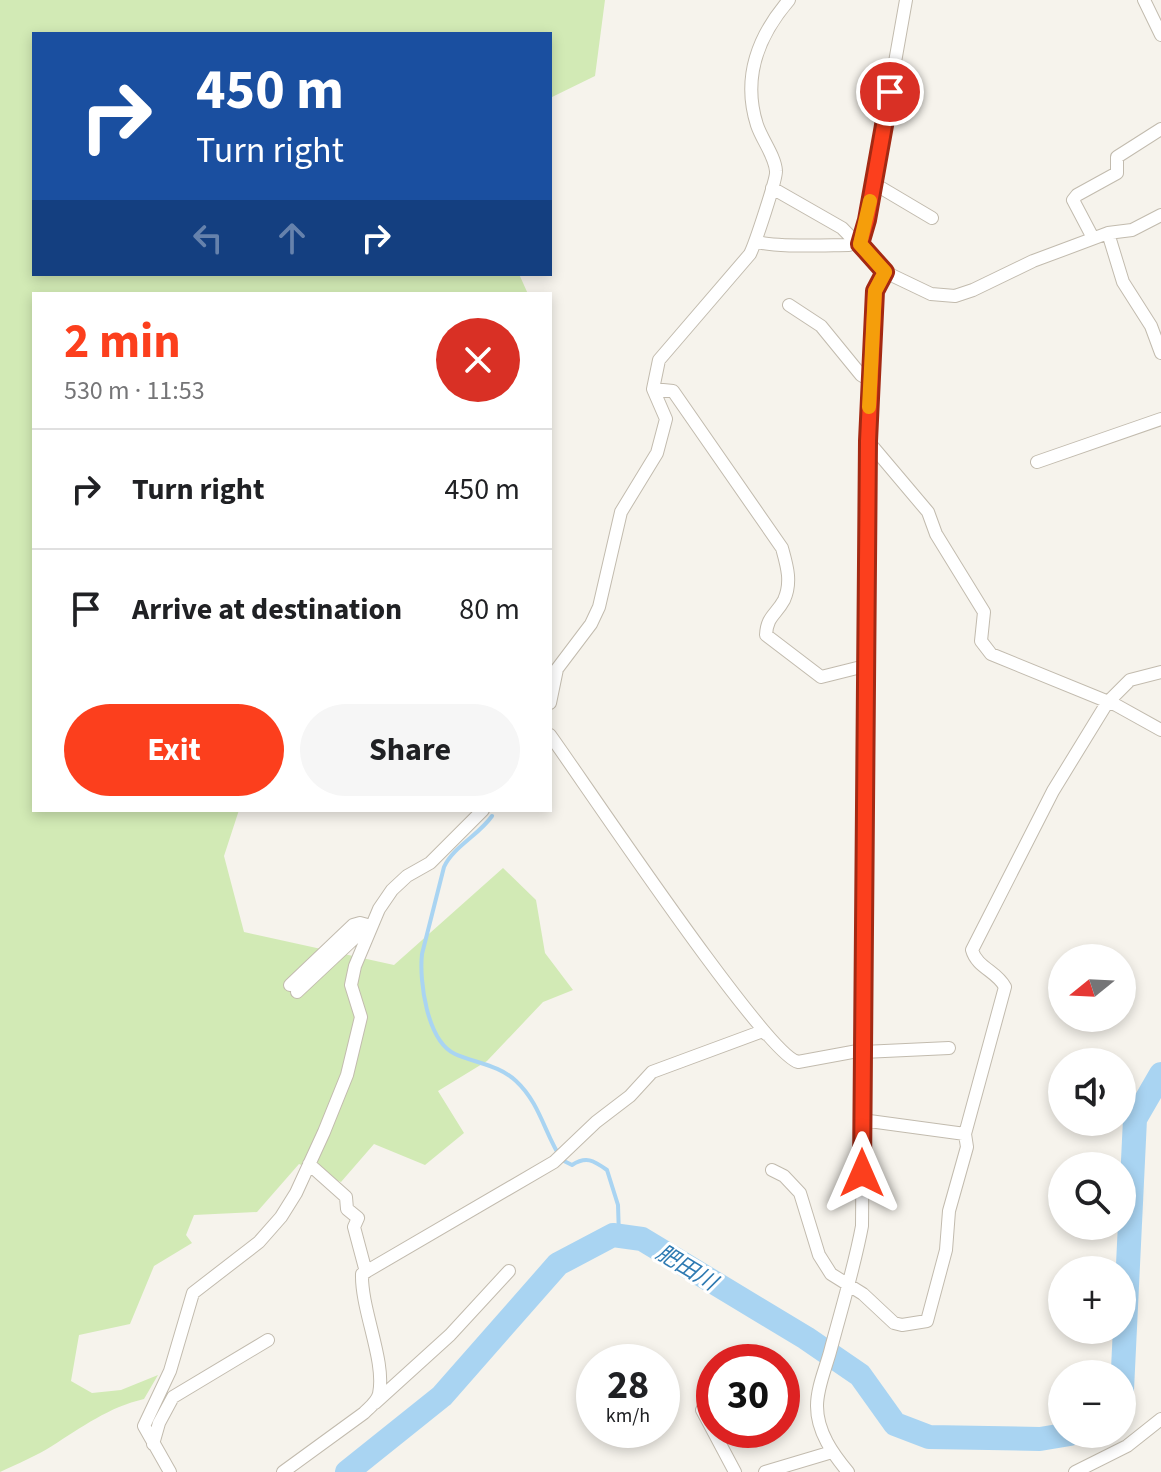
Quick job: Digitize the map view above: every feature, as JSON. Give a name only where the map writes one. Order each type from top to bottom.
[{"type":"street","points":[[552,693],[557,669],[591,624],[599,607],[621,512],[657,453],[666,419],[653,389],[659,360],[750,254],[756,241],[777,172],[758,127],[749,88],[764,35],[789,0]]},
{"type":"street","points":[[858,243],[873,183],[906,0]]},
{"type":"street","points":[[1144,0],[1161,35]]},
{"type":"street","points":[[1093,238],[1073,200],[1117,173],[1117,157],[1161,129]]},
{"type":"street","points":[[873,183],[932,218]]},
{"type":"street","points":[[772,188],[842,228],[885,272],[931,294],[955,296],[1033,261],[1108,233],[1132,230],[1161,215]]},
{"type":"street","points":[[1108,233],[1123,282],[1151,326],[1161,353]]},
{"type":"street","points":[[756,241],[772,246],[858,243]]},
{"type":"street","points":[[848,1472],[832,1452],[821,1430],[817,1407],[862,1226],[868,441],[875,291],[885,272]]},
{"type":"street","points":[[789,305],[821,326],[861,375],[871,381]]},
{"type":"street","points":[[653,389],[673,391],[782,548],[790,576],[784,599],[767,623],[766,635],[821,677],[865,666]]},
{"type":"street","points":[[1037,462],[1161,419]]},
{"type":"street","points":[[868,441],[928,512],[936,534],[984,612],[981,641],[991,654],[1107,703],[1161,730]]},
{"type":"street","points":[[772,1170],[784,1176],[800,1193],[823,1263],[831,1274],[849,1284],[894,1323],[902,1325],[927,1321],[946,1250],[949,1211],[967,1147],[965,1134],[1005,987],[1002,980],[974,960],[972,950],[1053,791],[1107,703],[1130,680],[1161,672]]},
{"type":"street","points":[[552,738],[677,915],[766,1034],[790,1060],[798,1062],[863,1051],[949,1048]]},
{"type":"street","points":[[170,1472],[144,1426],[170,1371],[193,1293],[259,1242],[281,1217],[338,1101],[361,1017],[351,985],[369,929],[392,890],[407,876],[430,863],[481,812]]},
{"type":"street","points":[[294,988],[353,925],[360,923],[369,929]]},
{"type":"street","points":[[375,1403],[380,1381],[362,1274],[554,1162],[596,1122],[630,1096],[652,1072],[763,1031],[766,1034]]},
{"type":"street","points":[[862,1120],[965,1134]]},
{"type":"street","points":[[309,1164],[346,1197],[347,1209],[358,1218],[354,1227],[366,1272]]},
{"type":"street","points":[[283,1472],[375,1403],[450,1335],[509,1271]]},
{"type":"street","points":[[153,1444],[159,1423],[173,1397],[268,1340]]},
{"type":"street","points":[[1075,1472],[1127,1446],[1161,1419]]},
{"type":"street","points":[[722,1448],[735,1472]]},
{"type":"street","points":[[765,1472],[832,1452]]},
{"type":"green space","points":[[0,0],[605,0],[595,76],[552,97],[552,32],[32,32],[32,276],[520,276],[527,292],[32,292],[32,812],[238,812],[224,856],[244,932],[394,965],[503,868],[536,900],[545,953],[573,990],[543,1002],[487,1061],[438,1091],[464,1133],[425,1165],[374,1144],[341,1182],[299,1164],[257,1212],[194,1215],[186,1235],[192,1243],[154,1266],[130,1324],[79,1335],[71,1381],[92,1393],[121,1390],[158,1375],[144,1399],[107,1412],[46,1450],[0,1472]]},
{"type":"waterway","points":[[492,816],[453,853],[444,867],[422,954],[422,979],[431,1024],[445,1047],[455,1054],[502,1071],[516,1081],[537,1109],[562,1160],[572,1165],[590,1160],[607,1170],[618,1205],[619,1236]]},
{"type":"waterway","name":"肥田川","points":[[1123,1360],[1135,1119],[1161,1074]]},
{"type":"waterway","name":"肥田川","points":[[347,1472],[442,1396],[558,1264],[613,1235],[642,1239],[806,1338],[860,1375],[895,1424],[929,1437],[1048,1438]]},
{"type":"slow traffic","points":[[869,407],[875,291],[885,272],[860,244],[870,201]]},
{"type":"route","points":[[862,1173],[868,441],[875,291],[885,272],[860,244],[890,92]]}]
